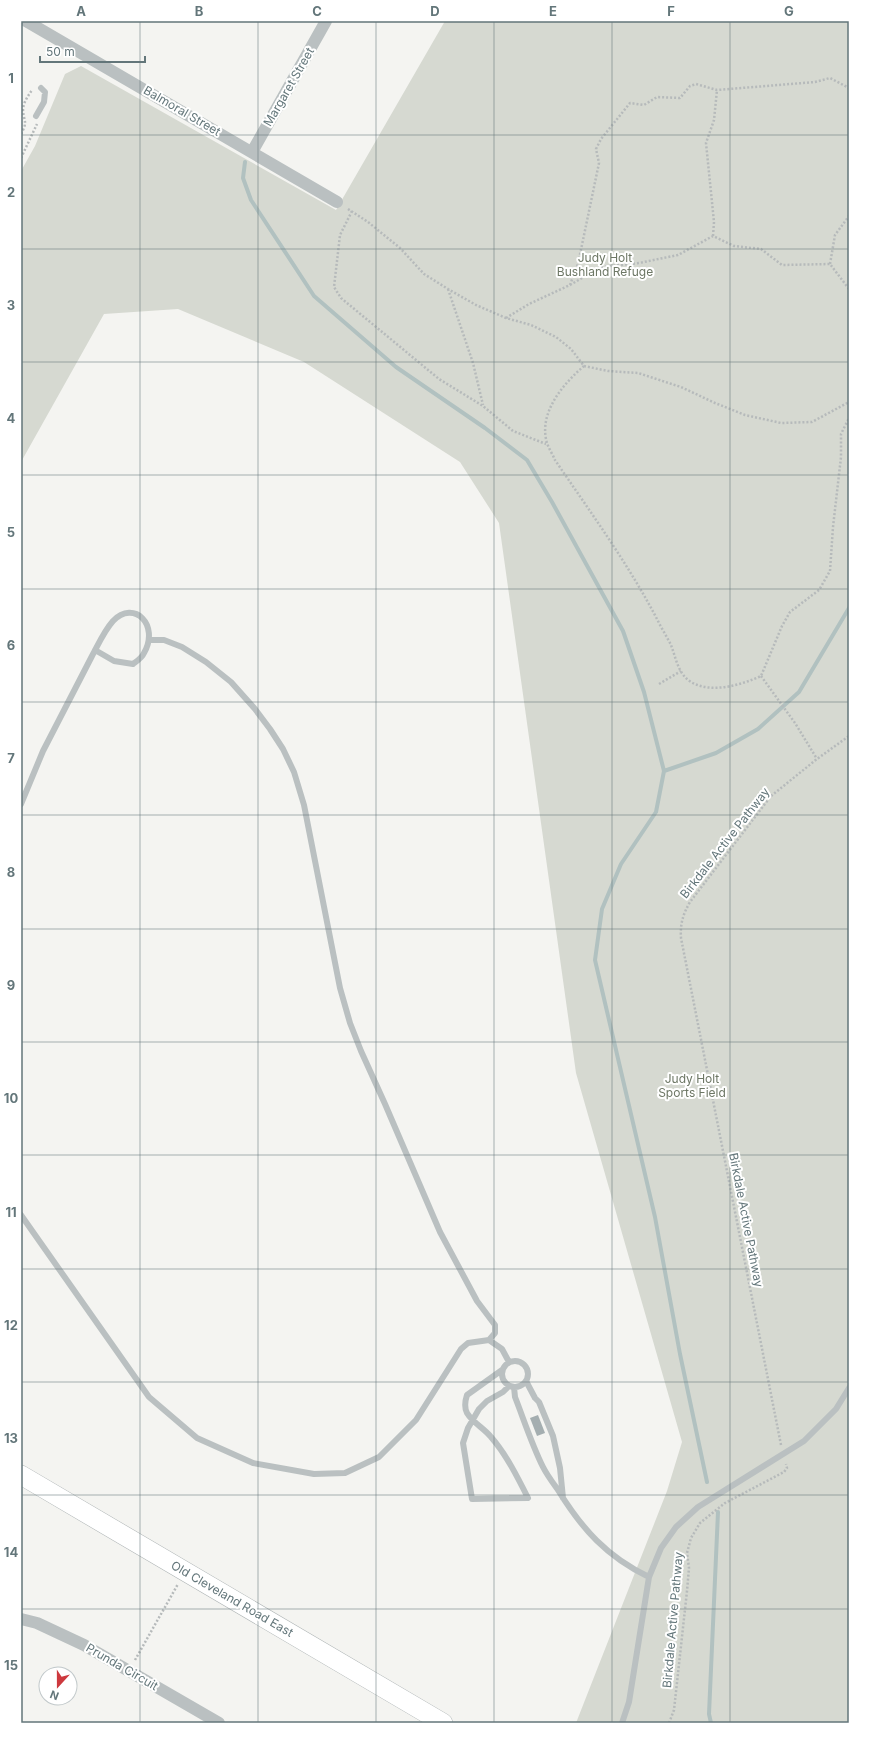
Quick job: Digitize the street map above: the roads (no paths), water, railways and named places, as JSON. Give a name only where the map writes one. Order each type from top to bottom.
[{"type":"main road","name":"Old Cleveland Road East","points":[[21,1475],[443,1723]]},
{"type":"street","name":"Balmoral Street","points":[[26,21],[337,202]]},
{"type":"street","name":"Margaret Street","points":[[252,152],[326,21]]},
{"type":"street","name":"Prunda Circuit","points":[[21,1619],[37,1623],[62,1633],[219,1723]]},
{"type":"lane","points":[[36,116],[45,96],[45,92],[41,88]]},
{"type":"lane","points":[[21,804],[43,752],[95,650],[113,621],[124,614],[133,614],[144,619],[148,627],[150,640],[144,655],[133,664],[114,661],[95,650]]},
{"type":"lane","points":[[21,1215],[149,1397],[197,1438],[253,1463],[314,1474],[345,1473],[379,1457],[416,1420],[461,1349],[468,1343],[489,1340],[495,1333],[495,1325],[477,1301],[440,1232],[350,1023],[340,988],[304,805],[294,772],[284,749],[255,709],[231,682],[182,647],[164,640],[150,640]]},
{"type":"lane","points":[[489,1340],[502,1349],[509,1362]]},
{"type":"lane","points":[[502,1370],[467,1395],[464,1402],[466,1412],[473,1420],[492,1437],[528,1498],[472,1499],[464,1443],[468,1428],[473,1420],[479,1409],[487,1401],[511,1387],[521,1386],[526,1381],[528,1370],[524,1364],[517,1361],[509,1362],[502,1370]]},
{"type":"lane","points":[[502,1370],[502,1378],[511,1387],[543,1468],[563,1499],[587,1531],[605,1548],[628,1567],[649,1577]]},
{"type":"lane","points":[[526,1381],[535,1398],[539,1402],[553,1436],[560,1468],[563,1499]]},
{"type":"lane","points":[[622,1723],[629,1702],[649,1577],[661,1548],[676,1527],[698,1507],[804,1441],[820,1427],[836,1409],[849,1388]]},
{"type":"waterway","points":[[245,162],[243,178],[251,200],[314,296],[396,367],[485,428],[527,460],[552,502],[623,631],[644,692],[664,771],[656,812],[621,864],[602,909],[595,960],[655,1217],[680,1354],[707,1482]]},
{"type":"waterway","points":[[664,771],[716,753],[758,729],[799,692],[849,608]]},
{"type":"waterway","points":[[711,1723],[709,1714],[718,1512]]},
{"type":"park label","name":"Judy Holt Bushland Refuge","points":[[605,265]]},
{"type":"park label","name":"Judy Holt Sports Field","points":[[692,1086]]}]
